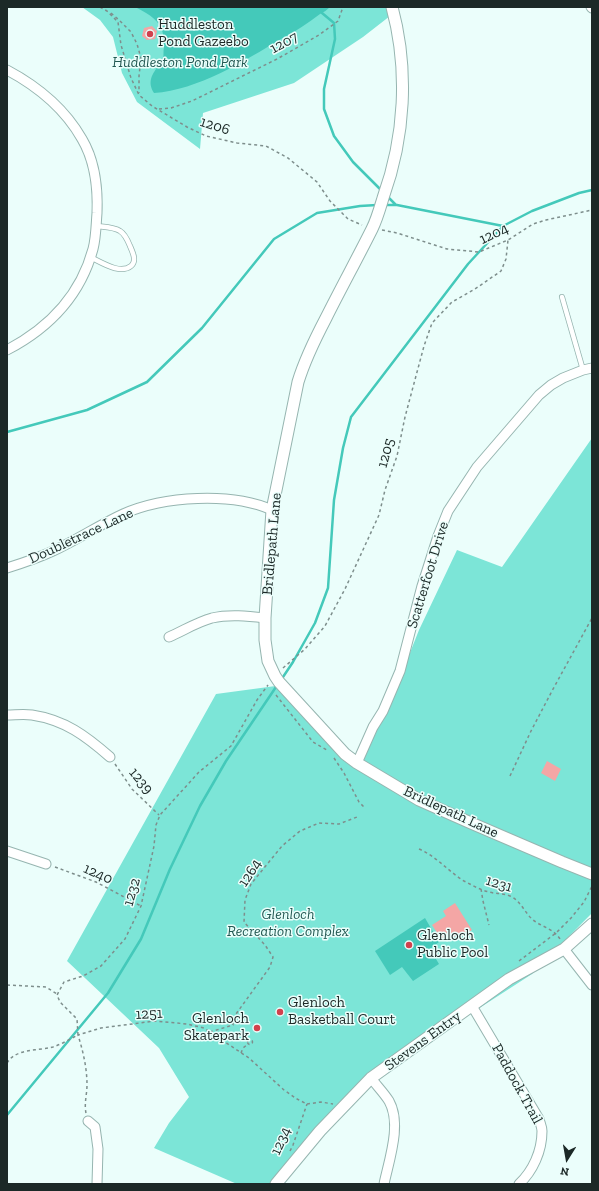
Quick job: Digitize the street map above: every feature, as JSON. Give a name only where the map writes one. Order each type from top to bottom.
[{"type":"street","name":"Bridlepath Lane","points":[[392,7],[396,21],[402,65],[403,87],[399,136],[392,169],[372,227],[304,362],[294,398],[272,510],[265,618],[265,640],[268,661],[277,684],[346,754],[357,763],[413,796],[443,811],[592,874]]},
{"type":"street","points":[[7,70],[41,91],[67,118],[82,138],[87,148],[95,176],[98,204],[94,248],[81,281],[60,312],[29,338],[7,350]]},
{"type":"street","name":"Scatterfoot Drive","points":[[357,763],[373,727],[383,711],[400,672],[422,586],[438,536],[448,511],[478,467],[539,395],[551,385],[587,369]]},
{"type":"street","name":"Doubletrace Lane","points":[[7,568],[53,551],[124,514],[158,504],[212,498],[238,500],[272,510]]},
{"type":"street","points":[[169,637],[211,619],[227,616],[265,618]]},
{"type":"street","points":[[7,715],[30,715],[58,722],[83,735],[110,757]]},
{"type":"street","points":[[7,851],[46,864]]},
{"type":"street","name":"Stevens Entry","points":[[276,1184],[320,1131],[371,1078],[509,979],[565,948],[592,924]]},
{"type":"street","points":[[565,948],[592,985]]},
{"type":"street","name":"Paddock Trail","points":[[472,1006],[539,1119],[542,1130],[540,1146],[535,1164],[526,1178],[518,1184]]},
{"type":"street","points":[[371,1078],[389,1101],[395,1120],[394,1139],[384,1184]]},
{"type":"street","points":[[88,1121],[95,1126],[98,1149],[96,1184],[103,1184]]},
{"type":"lane","points":[[90,257],[118,269],[129,268],[135,259],[122,231],[113,228],[96,226]]},
{"type":"lane","points":[[562,297],[587,369]]},
{"type":"path","name":"1206","points":[[100,7],[107,11],[118,22],[121,45],[129,72],[139,95],[152,106],[187,127],[206,136],[237,143],[266,146],[288,158],[318,182],[330,201],[348,219],[364,226]]},
{"type":"path","name":"1207","points":[[158,109],[171,108],[192,100],[277,59],[319,35],[338,21],[343,7]]},
{"type":"path","points":[[107,11],[120,20],[131,32],[137,44],[141,58],[139,95]]},
{"type":"path","name":"1204","points":[[380,230],[447,249],[479,252],[508,240],[533,224],[592,210]]},
{"type":"path","name":"1205","points":[[277,684],[325,626],[345,590],[379,515],[385,490],[397,456],[405,417],[424,346],[432,323],[452,302],[475,289],[501,271],[506,259],[508,240]]},
{"type":"path","points":[[510,776],[545,704],[592,618]]},
{"type":"path","points":[[277,684],[313,742],[326,749],[329,753]]},
{"type":"path","name":"1232","points":[[57,995],[64,982],[83,976],[101,966],[125,939],[141,906],[153,852],[156,826],[160,815],[199,772],[231,746],[257,700],[277,684]]},
{"type":"path","points":[[333,756],[344,773],[359,802],[364,807]]},
{"type":"path","name":"1239","points":[[110,757],[132,789],[160,815]]},
{"type":"path","name":"1264","points":[[210,1032],[233,1025],[236,1014],[270,967],[273,957],[265,945],[244,922],[245,900],[251,884],[282,846],[300,831],[318,823],[339,824],[357,817]]},
{"type":"path","name":"1231","points":[[419,849],[428,852],[462,880],[489,892],[511,896],[521,904],[533,919],[556,932],[565,948]]},
{"type":"path","name":"1240","points":[[46,864],[96,882],[141,906]]},
{"type":"path","points":[[481,889],[489,925]]},
{"type":"path","points":[[7,985],[46,987],[57,995],[60,1002],[77,1019],[78,1035],[84,1056],[87,1085],[85,1108],[88,1121]]},
{"type":"path","name":"1251","points":[[78,1035],[100,1028],[154,1021],[187,1024],[204,1028],[248,1058],[284,1090],[307,1104]]},
{"type":"path","points":[[7,1063],[9,1059],[18,1053],[54,1046],[78,1035]]},
{"type":"path","points":[[241,1053],[243,1048],[248,1044]]},
{"type":"path","name":"1234","points":[[287,1156],[293,1145],[307,1104]]},
{"type":"green space","name":"Huddleston Pond Park","points":[[82,7],[387,7],[390,16],[363,37],[294,83],[203,113],[200,149],[137,102],[122,73],[113,37],[100,20]]},
{"type":"green space","name":"Glenloch Recreation Complex","points":[[592,438],[592,913],[532,974],[379,1073],[277,1184],[237,1184],[154,1148],[169,1123],[189,1097],[159,1048],[67,961],[216,694],[283,685],[349,758],[364,755],[388,708],[419,630],[457,550],[502,567]]},
{"type":"shaded area","points":[[135,7],[330,7],[281,39],[220,73],[171,91],[154,93],[151,85],[151,78],[163,60],[163,32],[153,18]]},
{"type":"shaded area","name":"Glenloch Public Pool","points":[[425,918],[439,942],[430,949],[439,964],[413,981],[402,967],[390,975],[375,951]]},
{"type":"building","name":"Huddleston Pond Gazeebo","points":[[152,26],[157,31],[155,39],[147,40],[142,36],[144,28]]},
{"type":"building","points":[[547,761],[561,769],[555,781],[541,773]]},
{"type":"building","points":[[455,903],[472,930],[459,938],[457,935],[451,939],[448,935],[441,939],[432,925],[446,916],[443,911]]},
{"type":"waterway","points":[[322,13],[334,23],[335,39],[324,89],[324,109],[334,136],[353,162],[382,191]]},
{"type":"waterway","points":[[281,680],[315,623],[328,588],[334,500],[343,448],[351,417],[468,264],[503,226],[532,211],[579,193],[592,190]]},
{"type":"waterway","points":[[387,196],[396,205]]},
{"type":"waterway","points":[[7,432],[87,410],[147,382],[202,328],[274,239],[317,213],[360,206],[377,205]]},
{"type":"waterway","points":[[384,205],[397,205],[503,226]]},
{"type":"waterway","points":[[7,1115],[108,993],[141,939],[170,869],[200,806],[226,761],[278,684]]},
{"type":"place","name":"Huddleston Pond Gazeebo","points":[[150,34]]},
{"type":"place","name":"Glenloch Public Pool","points":[[409,945]]},
{"type":"place","name":"Glenloch Basketball Court","points":[[280,1012]]},
{"type":"place","name":"Glenloch Skatepark","points":[[257,1028]]}]
